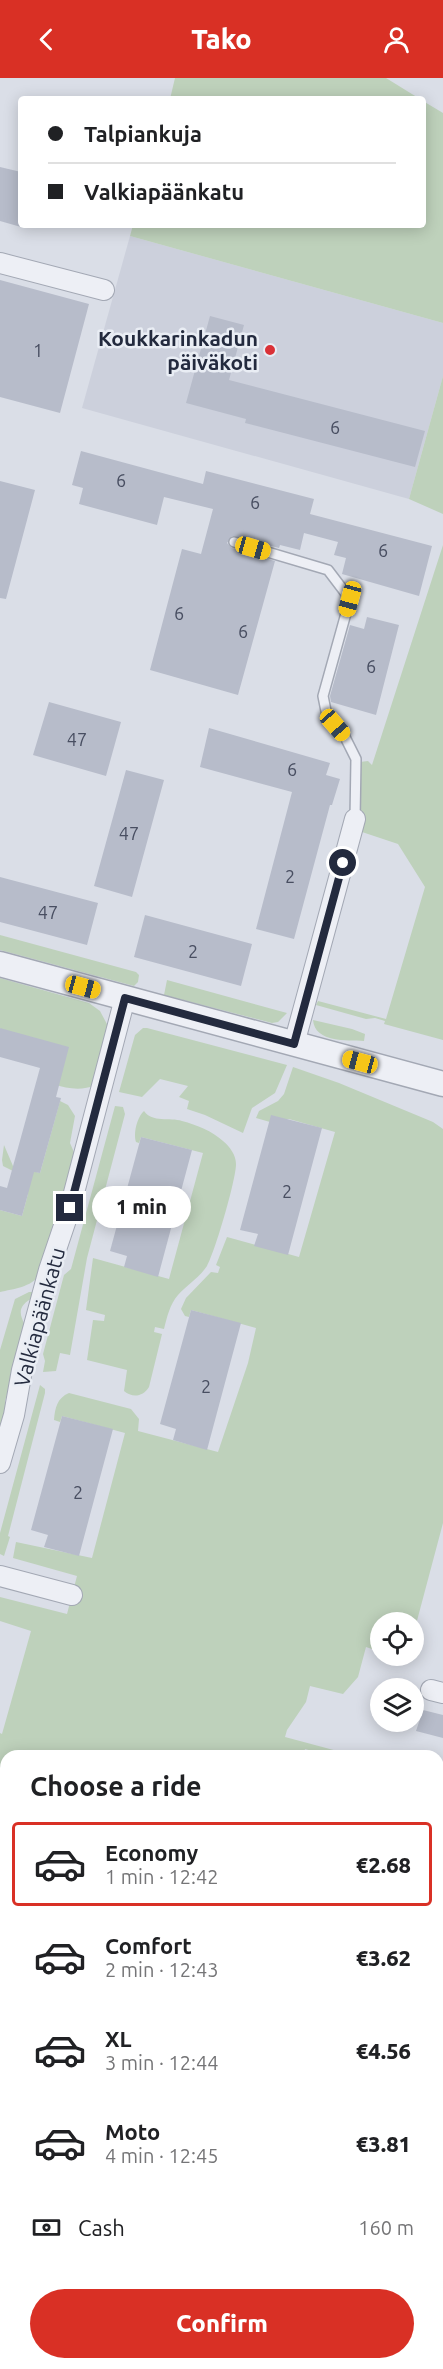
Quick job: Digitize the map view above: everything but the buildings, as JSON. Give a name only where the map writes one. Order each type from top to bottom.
[{"type":"street","points":[[0,263],[104,290]]},
{"type":"street","points":[[294,1044],[355,819]]},
{"type":"street","points":[[0,964],[443,1084]]},
{"type":"street","name":"Valkiapäänkatu","points":[[0,1463],[14,1415],[22,1370],[50,1269],[70,1208],[125,998]]},
{"type":"street","points":[[0,1576],[72,1595]]},
{"type":"lane","points":[[234,542],[328,570],[350,599],[323,696],[327,716],[344,735],[356,759],[355,819]]},
{"type":"shaded area","name":"Koukkarinkadun päiväkoti","points":[[130,236],[443,323],[443,376],[409,499],[82,408]]},
{"type":"green space","points":[[175,78],[386,78],[415,96],[171,96]]},
{"type":"green space","points":[[426,103],[443,113],[443,323],[130,236],[132,228],[426,228]]},
{"type":"green space","points":[[443,376],[443,514],[409,499]]},
{"type":"green space","points":[[443,545],[443,1040],[384,1024],[385,1021],[375,1018],[366,1019],[316,1005],[318,1001],[386,1019],[425,887],[398,844],[362,832],[355,819],[360,804],[360,762],[368,761],[372,765]]},
{"type":"green space","points":[[0,935],[136,972],[139,975],[138,982],[134,986],[0,950]]},
{"type":"green space","points":[[0,978],[89,1003],[100,1011],[108,1026],[96,1085],[75,1089],[53,1084],[52,1071],[0,1028]]},
{"type":"green space","points":[[167,980],[287,1013],[278,1022],[272,1023],[164,995]]},
{"type":"green space","points":[[313,1020],[365,1034],[364,1041],[333,1039],[319,1033]]},
{"type":"green space","points":[[143,1028],[287,1065],[275,1093],[252,1108],[243,1133],[187,1109],[189,1101],[179,1097],[188,1086],[160,1079],[142,1097],[119,1092],[135,1035]]},
{"type":"green space","points":[[293,1067],[339,1083],[433,1122],[443,1129],[443,1523],[419,1612],[370,1612],[370,1648],[366,1647],[358,1677],[343,1694],[310,1686],[306,1702],[287,1730],[285,1737],[334,1750],[0,1750],[0,1733],[2,1734],[31,1631],[0,1621],[0,1597],[67,1614],[77,1576],[13,1558],[16,1542],[92,1558],[125,1433],[62,1416],[60,1422],[54,1420],[57,1404],[69,1393],[131,1409],[139,1419],[138,1431],[218,1452],[248,1363],[256,1328],[191,1310],[189,1317],[185,1316],[181,1309],[186,1298],[211,1272],[218,1273],[220,1267],[216,1265],[227,1237],[299,1257],[335,1132],[289,1119],[270,1122],[256,1118],[259,1111],[278,1101],[284,1094]]},
{"type":"green space","points":[[60,1101],[68,1105],[75,1116],[70,1143],[76,1157],[54,1221],[39,1275],[27,1285],[0,1292],[0,1210],[22,1216],[28,1194],[13,1171],[3,1166],[4,1145],[13,1166],[40,1173]]},
{"type":"green space","points":[[115,1106],[123,1107],[125,1114],[87,1258],[70,1355],[60,1353],[56,1371],[43,1372],[45,1361],[43,1354],[64,1275],[71,1269]]},
{"type":"green space","points":[[144,1111],[152,1117],[182,1121],[209,1131],[226,1143],[235,1157],[236,1164],[229,1200],[211,1258],[197,1278],[175,1299],[164,1329],[155,1327],[154,1332],[162,1334],[149,1387],[141,1395],[134,1395],[124,1391],[127,1370],[87,1360],[93,1320],[104,1321],[105,1315],[86,1310],[93,1258],[169,1279],[203,1153],[141,1137],[139,1143],[136,1142],[136,1126]]},
{"type":"green space","points":[[32,1292],[34,1297],[22,1306],[21,1310],[26,1327],[5,1401],[7,1414],[0,1440],[0,1350],[15,1299]]},
{"type":"green space","points":[[40,1385],[45,1389],[45,1393],[4,1556],[0,1554],[0,1533]]},
{"type":"place","name":"Koukkarinkadun päiväkoti","points":[[270,350]]},
{"type":"route","points":[[70,1208],[125,998],[294,1044],[343,863]]}]
